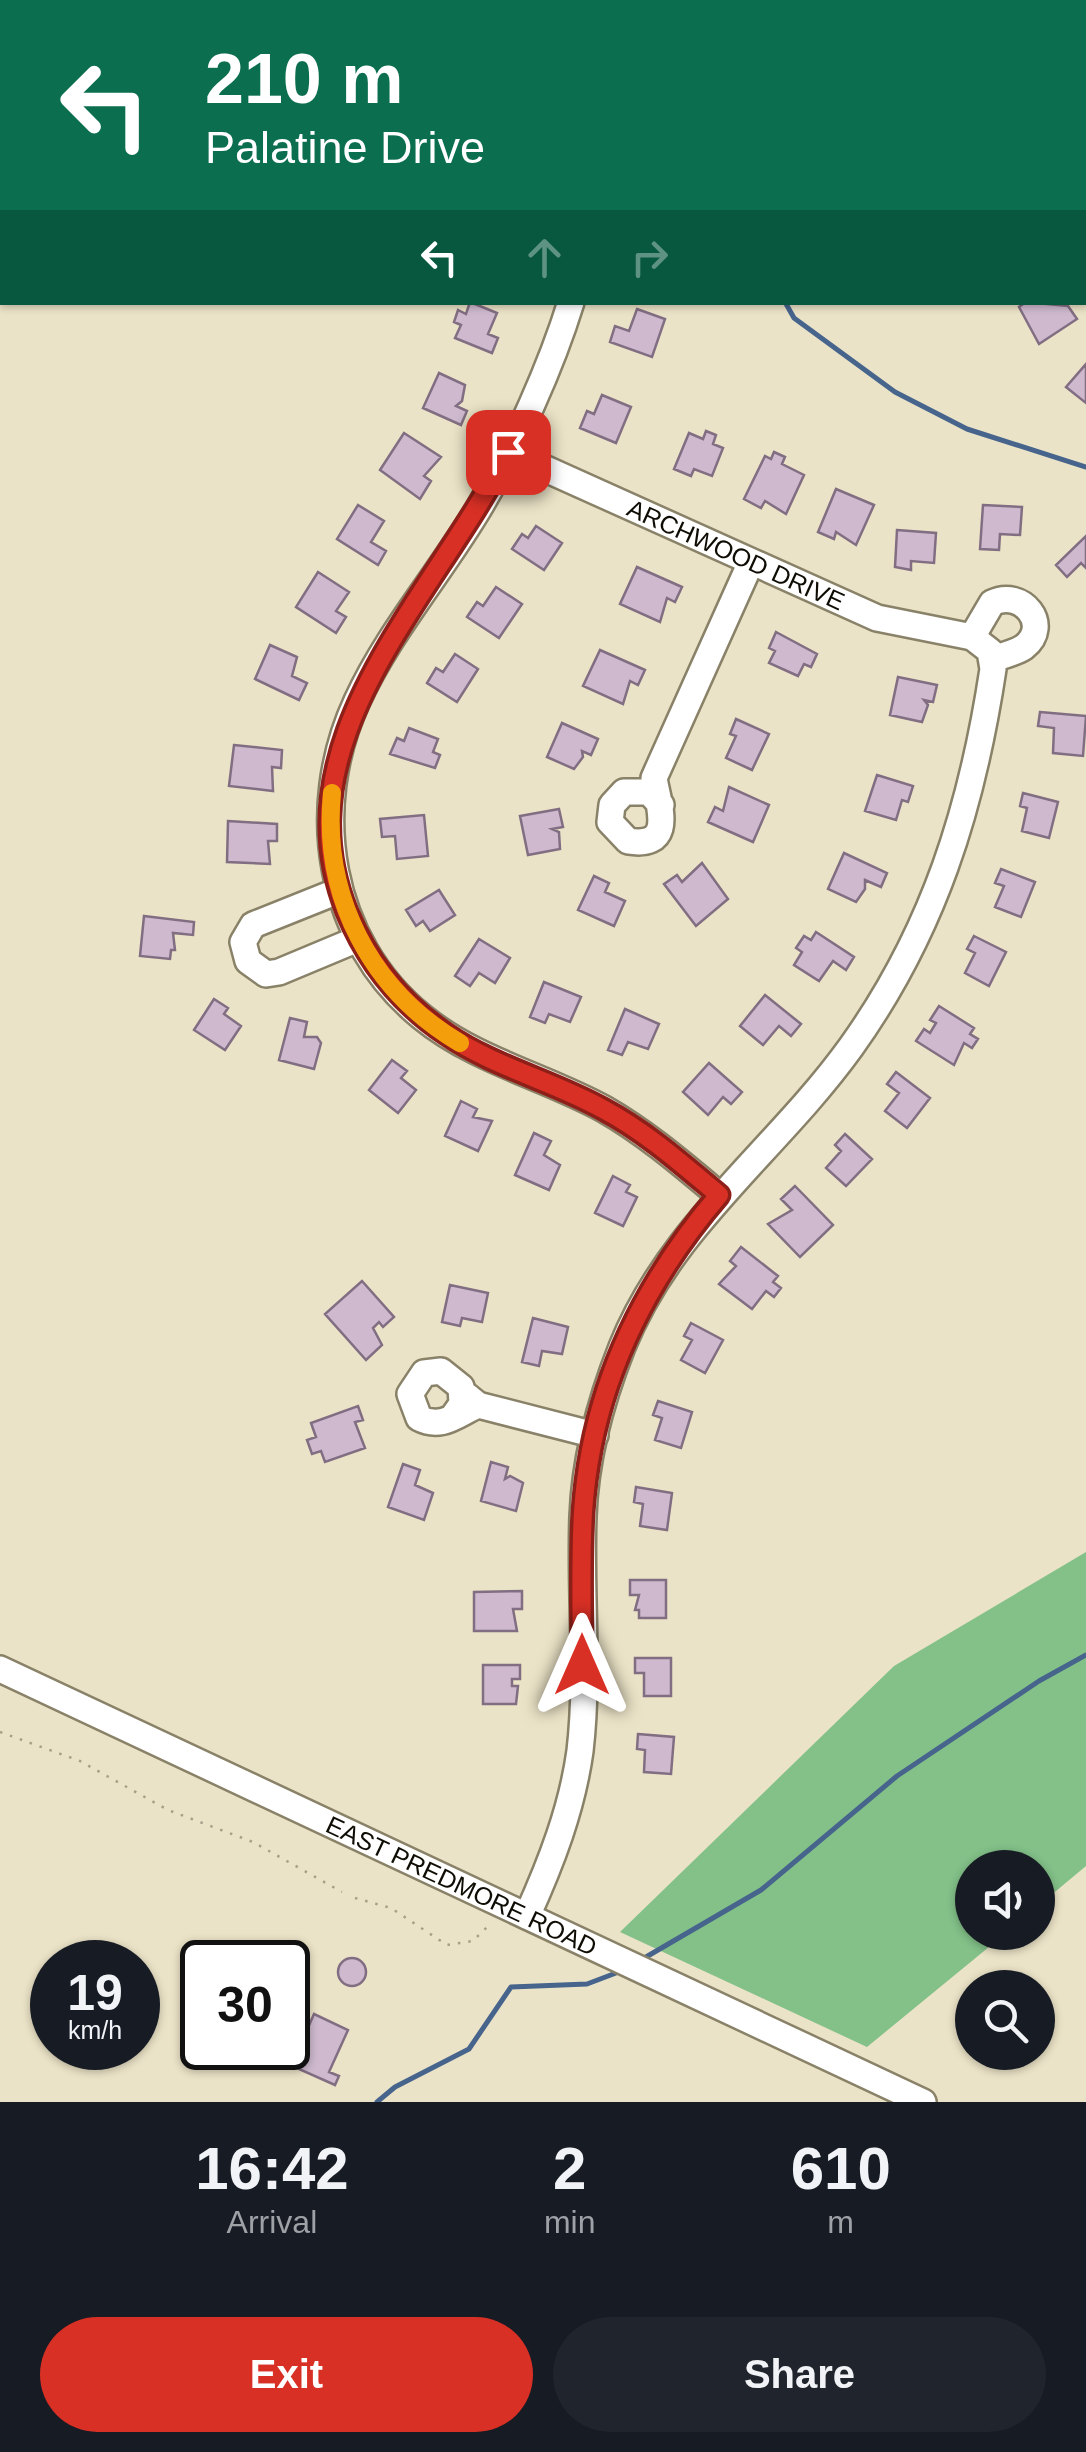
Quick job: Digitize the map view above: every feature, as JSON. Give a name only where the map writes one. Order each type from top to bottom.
[{"type":"street","points":[[571,305],[484,500],[358,699],[342,737],[329,820],[338,891],[358,939],[400,996],[448,1036],[602,1108],[653,1140],[719,1195]]},
{"type":"street","name":"ARCHWOOD DRIVE","points":[[508,452],[877,618],[972,637]]},
{"type":"street","points":[[643,783],[661,805],[662,822],[653,837],[636,842],[620,837],[610,813],[617,797],[643,783],[751,562]]},
{"type":"street","points":[[527,1916],[558,1843],[580,1751],[583,1514],[595,1435],[622,1349],[652,1282],[719,1195],[851,1047],[917,936],[955,848],[970,799],[992,660],[986,645],[972,637],[992,603],[1008,598],[1025,604],[1034,620],[1032,638],[1018,650],[992,660]]},
{"type":"street","points":[[338,891],[253,925],[242,942],[245,954],[255,969],[266,974],[358,939]]},
{"type":"street","points":[[469,1396],[452,1418],[436,1424],[420,1418],[410,1394],[417,1378],[432,1370],[450,1374],[469,1396],[595,1435]]},
{"type":"street","name":"EAST PREDMORE ROAD","points":[[0,1669],[923,2102]]},
{"type":"path","points":[[0,1732],[102,1771],[191,1820],[253,1842],[342,1892]]},
{"type":"path","points":[[355,1898],[390,1908],[447,1945],[473,1941],[490,1923]]},
{"type":"green space","points":[[1086,1552],[1086,1866],[1055,1892],[1055,1850],[955,1850],[955,1950],[985,1950],[961,1970],[955,1970],[955,1975],[867,2047],[620,1932],[894,1666]]},
{"type":"building","points":[[469,305],[497,313],[488,334],[498,338],[492,353],[455,338],[461,325],[454,322],[458,310],[466,314]]},
{"type":"building","points":[[1068,306],[1077,319],[1039,344],[1019,307]]},
{"type":"building","points":[[637,309],[665,319],[652,357],[610,342],[615,326],[629,331]]},
{"type":"building","points":[[1086,364],[1086,403],[1066,387]]},
{"type":"building","points":[[439,373],[465,385],[462,401],[456,406],[467,411],[461,425],[423,408]]},
{"type":"building","points":[[602,395],[631,407],[616,443],[580,428],[587,411],[594,414]]},
{"type":"building","points":[[706,431],[716,435],[713,444],[723,448],[712,476],[694,469],[691,476],[674,469],[689,433],[703,439]]},
{"type":"building","points":[[404,433],[441,457],[424,476],[431,481],[420,499],[380,470]]},
{"type":"building","points":[[774,452],[785,457],[782,464],[804,475],[786,514],[765,501],[761,508],[744,499],[765,456],[771,459]]},
{"type":"building","points":[[836,489],[874,505],[856,545],[836,532],[834,539],[818,532]]},
{"type":"building","points":[[358,505],[384,521],[371,542],[386,551],[378,565],[337,539]]},
{"type":"building","points":[[983,505],[1022,507],[1020,535],[1000,534],[999,550],[980,549]]},
{"type":"building","points":[[536,526],[562,543],[544,570],[512,549],[522,534],[528,538]]},
{"type":"building","points":[[897,530],[936,533],[934,563],[911,561],[911,570],[895,567]]},
{"type":"building","points":[[1086,536],[1086,568],[1081,563],[1067,577],[1056,565]]},
{"type":"building","points":[[637,567],[682,587],[675,602],[667,598],[660,622],[620,604]]},
{"type":"building","points":[[318,572],[349,592],[336,611],[346,617],[336,633],[296,607]]},
{"type":"building","points":[[496,587],[522,604],[499,638],[467,617],[477,602],[483,606]]},
{"type":"building","points":[[776,632],[817,654],[811,667],[804,664],[798,676],[769,663],[775,651],[769,648]]},
{"type":"building","points":[[270,645],[297,657],[292,676],[307,683],[299,700],[255,679]]},
{"type":"building","points":[[600,650],[645,670],[638,685],[630,681],[623,704],[583,686]]},
{"type":"building","points":[[455,654],[478,669],[457,702],[427,683],[436,668],[443,672]]},
{"type":"building","points":[[898,677],[937,685],[933,702],[924,700],[928,705],[922,722],[890,715]]},
{"type":"building","points":[[1040,712],[1086,716],[1083,756],[1053,753],[1054,728],[1038,726]]},
{"type":"building","points":[[736,719],[769,734],[752,770],[726,758],[736,736],[730,734]]},
{"type":"building","points":[[562,723],[598,739],[591,755],[582,751],[583,757],[574,769],[547,757]]},
{"type":"building","points":[[409,728],[438,739],[433,752],[440,755],[435,768],[390,754],[397,738],[404,741]]},
{"type":"building","points":[[234,745],[282,750],[281,768],[272,767],[273,791],[229,786]]},
{"type":"building","points":[[877,775],[913,786],[908,802],[902,800],[896,820],[865,811]]},
{"type":"building","points":[[729,787],[769,805],[753,842],[708,822],[715,807],[723,811]]},
{"type":"building","points":[[1023,793],[1058,802],[1049,838],[1022,831],[1027,808],[1020,806]]},
{"type":"building","points":[[559,809],[563,827],[552,829],[559,832],[560,849],[528,855],[520,816]]},
{"type":"building","points":[[424,815],[428,856],[397,859],[395,836],[382,837],[380,819]]},
{"type":"building","points":[[228,821],[277,824],[277,841],[268,841],[270,864],[227,862]]},
{"type":"building","points":[[844,853],[887,873],[881,887],[865,880],[865,889],[856,902],[828,889]]},
{"type":"building","points":[[702,863],[728,899],[696,926],[664,884],[677,875],[682,882]]},
{"type":"building","points":[[1001,869],[1035,882],[1021,917],[995,907],[1004,886],[995,883]]},
{"type":"building","points":[[594,876],[609,883],[605,892],[625,901],[614,926],[578,910]]},
{"type":"building","points":[[439,890],[455,915],[430,931],[423,921],[416,926],[406,910]]},
{"type":"building","points":[[144,916],[194,922],[193,935],[173,933],[175,950],[171,950],[170,959],[140,956]]},
{"type":"building","points":[[816,932],[854,957],[846,970],[833,961],[819,981],[794,965],[802,952],[796,948],[804,936],[811,940]]},
{"type":"building","points":[[974,936],[1006,952],[989,986],[965,973],[975,953],[967,949]]},
{"type":"building","points":[[479,939],[510,958],[495,983],[479,973],[470,986],[455,976]]},
{"type":"building","points":[[544,982],[581,997],[570,1022],[549,1014],[545,1023],[530,1017]]},
{"type":"building","points":[[765,995],[801,1024],[791,1036],[779,1026],[763,1045],[740,1026]]},
{"type":"building","points":[[214,999],[228,1008],[224,1014],[241,1026],[225,1050],[194,1030]]},
{"type":"building","points":[[939,1006],[974,1028],[970,1034],[978,1039],[972,1048],[964,1043],[954,1065],[916,1041],[924,1029],[930,1033],[936,1023],[930,1020]]},
{"type":"building","points":[[625,1009],[659,1024],[648,1049],[628,1042],[622,1055],[608,1050]]},
{"type":"building","points":[[290,1018],[307,1022],[304,1037],[317,1037],[321,1043],[314,1069],[279,1060]]},
{"type":"building","points":[[392,1060],[407,1071],[401,1078],[416,1090],[398,1113],[369,1090]]},
{"type":"building","points":[[709,1063],[742,1092],[731,1104],[723,1097],[708,1115],[683,1092]]},
{"type":"building","points":[[896,1072],[930,1098],[907,1128],[885,1111],[899,1093],[887,1084]]},
{"type":"building","points":[[461,1101],[477,1109],[473,1117],[492,1121],[478,1151],[445,1136]]},
{"type":"building","points":[[534,1133],[551,1141],[544,1155],[560,1165],[549,1190],[515,1175]]},
{"type":"building","points":[[845,1134],[872,1159],[846,1186],[826,1168],[841,1151],[835,1145]]},
{"type":"building","points":[[613,1176],[630,1185],[626,1192],[637,1197],[623,1226],[595,1213]]},
{"type":"building","points":[[795,1186],[833,1225],[800,1257],[768,1224],[792,1210],[781,1199]]},
{"type":"building","points":[[741,1247],[778,1276],[773,1282],[781,1288],[774,1297],[766,1291],[752,1309],[719,1284],[736,1266],[730,1261]]},
{"type":"building","points":[[362,1281],[394,1317],[383,1327],[379,1322],[373,1328],[382,1345],[366,1360],[325,1314]]},
{"type":"building","points":[[450,1285],[488,1293],[482,1322],[462,1318],[460,1326],[442,1322]]},
{"type":"building","points":[[533,1318],[568,1327],[562,1354],[542,1351],[539,1366],[522,1362]]},
{"type":"building","points":[[691,1323],[723,1340],[705,1373],[681,1360],[692,1340],[684,1336]]},
{"type":"building","points":[[658,1401],[692,1412],[681,1448],[655,1440],[662,1418],[653,1415]]},
{"type":"building","points":[[358,1406],[363,1420],[355,1422],[365,1448],[325,1462],[321,1451],[312,1454],[307,1440],[316,1437],[311,1423]]},
{"type":"building","points":[[491,1462],[508,1467],[505,1479],[510,1476],[523,1483],[516,1511],[481,1501]]},
{"type":"building","points":[[403,1464],[420,1470],[415,1485],[433,1493],[424,1520],[388,1507]]},
{"type":"building","points":[[636,1487],[672,1493],[667,1530],[640,1526],[643,1504],[634,1502]]},
{"type":"building","points":[[630,1580],[666,1580],[666,1618],[639,1618],[639,1610],[635,1610],[639,1595],[630,1595]]},
{"type":"building","points":[[522,1591],[522,1609],[513,1609],[517,1631],[474,1631],[474,1592]]},
{"type":"building","points":[[635,1658],[671,1658],[671,1696],[644,1696],[644,1673],[635,1673]]},
{"type":"building","points":[[483,1665],[520,1665],[520,1679],[512,1679],[512,1686],[518,1686],[516,1704],[483,1704]]},
{"type":"building","points":[[638,1734],[674,1737],[671,1774],[644,1772],[645,1750],[637,1749]]},
{"type":"building","points":[[352,1958],[362,1962],[366,1972],[362,1982],[352,1986],[342,1982],[338,1972],[342,1962]]},
{"type":"building","points":[[314,2014],[348,2030],[329,2072],[339,2076],[335,2085],[301,2070],[310,2070],[310,2023]]},
{"type":"waterway","points":[[787,305],[794,318],[895,392],[967,429],[1086,467]]},
{"type":"waterway","points":[[646,1957],[761,1890],[897,1776],[1039,1681],[1086,1655]]},
{"type":"waterway","points":[[377,2102],[395,2087],[469,2049],[511,1987],[587,1984],[616,1973]]},
{"type":"slow traffic","points":[[332,793],[329,820],[335,877],[358,939],[400,996],[460,1043]]},
{"type":"route","points":[[508,452],[484,500],[358,699],[342,737],[333,775],[329,820],[338,891],[366,954],[400,996],[448,1036],[478,1053],[602,1108],[628,1124],[719,1195],[652,1282],[622,1349],[600,1415],[583,1514],[582,1665]]}]
